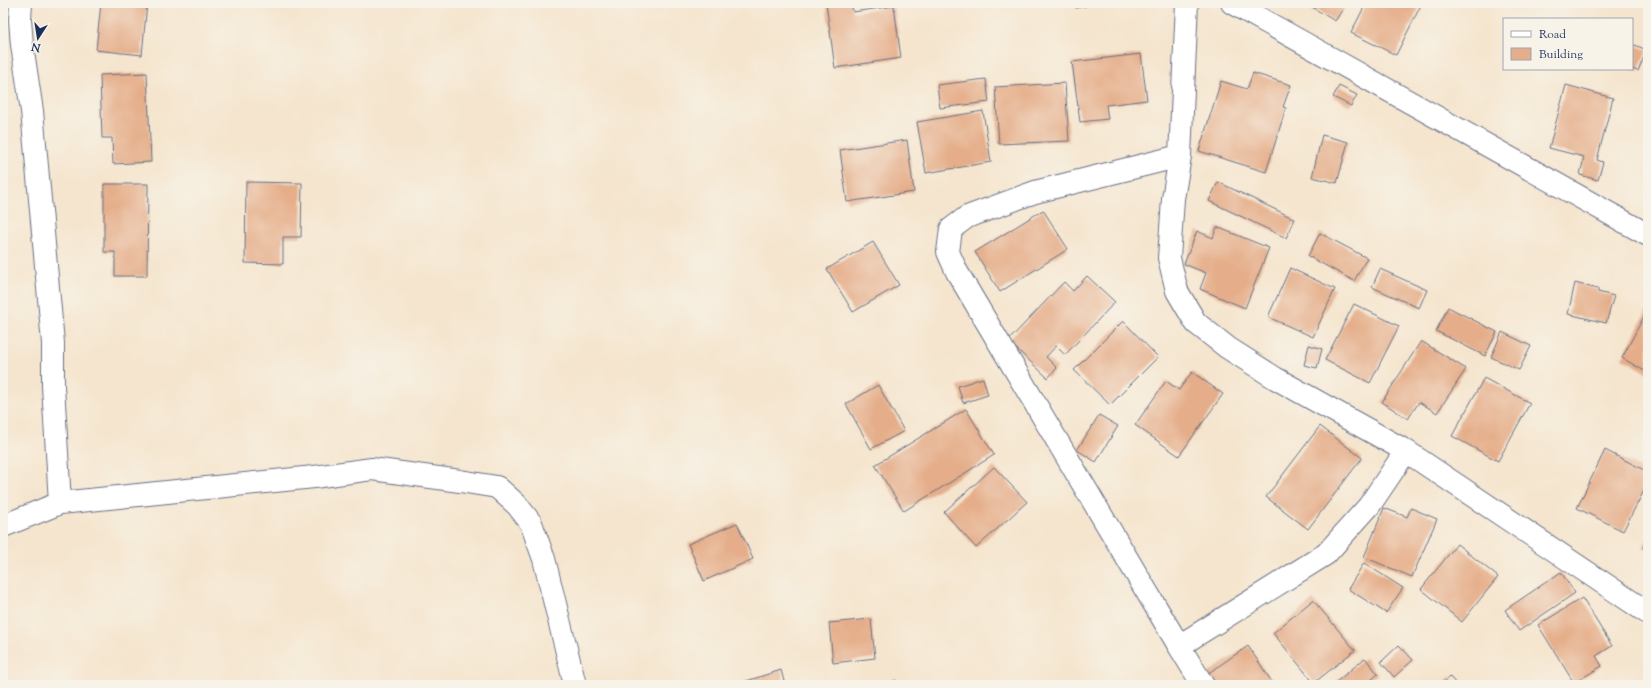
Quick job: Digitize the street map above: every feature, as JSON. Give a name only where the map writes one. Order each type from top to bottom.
[{"type":"street","points":[[21,3],[20,20],[22,45],[32,111],[53,343],[53,386],[60,503]]},
{"type":"street","points":[[1187,3],[1180,156],[1173,199],[1169,258],[1177,291],[1196,323],[1228,348],[1275,378],[1406,451],[1648,613]]},
{"type":"street","points":[[1232,3],[1648,235]]},
{"type":"street","points":[[1180,156],[1035,192],[967,217],[951,229],[948,252],[957,272],[1203,685]]},
{"type":"street","points":[[1179,646],[1326,554],[1369,506],[1406,451]]},
{"type":"street","points":[[3,526],[60,503],[314,477],[372,469],[497,487],[517,505],[531,523],[544,559],[575,685]]},
{"type":"building","points":[[101,3],[147,3],[142,55],[96,50]]},
{"type":"building","points":[[826,3],[851,3],[853,12],[894,6],[901,58],[835,68]]},
{"type":"building","points":[[1075,3],[1095,3],[1095,4],[1076,8]]},
{"type":"building","points":[[1305,3],[1347,3],[1335,21]]},
{"type":"building","points":[[1366,3],[1422,3],[1396,55],[1351,33]]},
{"type":"building","points":[[1633,44],[1647,50],[1638,71],[1633,69]]},
{"type":"building","points":[[1141,54],[1147,100],[1106,105],[1108,119],[1080,122],[1072,62]]},
{"type":"building","points":[[147,73],[151,162],[113,164],[112,138],[102,138],[100,75]]},
{"type":"building","points":[[1253,73],[1291,85],[1283,107],[1286,108],[1266,172],[1199,151],[1221,81],[1247,89]]},
{"type":"building","points":[[986,79],[989,102],[940,108],[937,85]]},
{"type":"building","points":[[1065,83],[1069,141],[999,144],[995,87]]},
{"type":"building","points":[[1566,85],[1613,98],[1597,160],[1603,162],[1598,180],[1580,175],[1584,157],[1549,148]]},
{"type":"building","points":[[1339,86],[1357,95],[1351,106],[1333,97]]},
{"type":"building","points":[[983,111],[991,162],[926,173],[917,122]]},
{"type":"building","points":[[1322,135],[1348,142],[1337,183],[1312,177]]},
{"type":"building","points":[[907,140],[914,192],[847,202],[840,150]]},
{"type":"building","points":[[246,182],[302,183],[301,237],[283,237],[283,264],[245,263]]},
{"type":"building","points":[[1218,182],[1295,219],[1286,238],[1209,201]]},
{"type":"building","points":[[104,184],[148,184],[147,276],[115,276],[115,252],[104,252]]},
{"type":"building","points":[[1043,210],[1068,249],[1000,292],[975,252]]},
{"type":"building","points":[[1217,227],[1269,248],[1245,308],[1200,289],[1206,273],[1184,264],[1197,231],[1213,238]]},
{"type":"building","points":[[1320,233],[1367,258],[1354,281],[1308,256]]},
{"type":"building","points":[[873,242],[899,285],[853,312],[827,269]]},
{"type":"building","points":[[1290,268],[1335,289],[1313,337],[1268,317]]},
{"type":"building","points":[[1380,269],[1427,290],[1419,308],[1372,287]]},
{"type":"building","points":[[1087,276],[1115,302],[1065,355],[1056,346],[1046,357],[1057,368],[1048,378],[1008,341],[1064,282],[1073,291]]},
{"type":"building","points":[[1575,283],[1598,289],[1598,292],[1614,296],[1606,323],[1568,314]]},
{"type":"building","points":[[1354,304],[1399,326],[1370,383],[1325,360]]},
{"type":"building","points":[[1448,307],[1497,332],[1485,356],[1436,331]]},
{"type":"building","points":[[1648,309],[1648,373],[1622,358]]},
{"type":"building","points":[[1123,321],[1158,357],[1110,405],[1074,370]]},
{"type":"building","points":[[1502,332],[1531,346],[1519,370],[1491,357]]},
{"type":"building","points":[[1421,341],[1466,369],[1437,413],[1419,402],[1408,419],[1382,402]]},
{"type":"building","points":[[1309,345],[1322,349],[1317,368],[1304,365]]},
{"type":"building","points":[[1192,372],[1223,394],[1179,456],[1135,425],[1166,381],[1179,390]]},
{"type":"building","points":[[983,378],[988,395],[963,403],[958,386]]},
{"type":"building","points":[[1484,378],[1530,403],[1498,461],[1452,436]]},
{"type":"building","points":[[878,385],[904,431],[871,449],[846,404]]},
{"type":"building","points":[[966,409],[994,455],[904,511],[875,465]]},
{"type":"building","points":[[1099,415],[1118,426],[1096,462],[1077,450]]},
{"type":"building","points":[[1320,426],[1362,458],[1308,529],[1266,497]]},
{"type":"building","points":[[1605,450],[1648,472],[1648,483],[1623,531],[1577,508]]},
{"type":"building","points":[[994,467],[1027,502],[976,548],[944,512]]},
{"type":"building","points":[[1384,508],[1407,517],[1411,508],[1437,519],[1412,577],[1364,557]]},
{"type":"building","points":[[737,523],[753,559],[704,581],[688,544]]},
{"type":"building","points":[[1648,537],[1648,550],[1643,548]]},
{"type":"building","points":[[1457,544],[1498,577],[1462,622],[1421,589]]},
{"type":"building","points":[[1364,563],[1403,588],[1386,613],[1348,589]]},
{"type":"building","points":[[1561,572],[1575,593],[1519,631],[1505,610]]},
{"type":"building","points":[[1582,598],[1612,646],[1596,656],[1602,666],[1574,683],[1538,625]]},
{"type":"building","points":[[1313,600],[1355,650],[1314,683],[1273,633]]},
{"type":"building","points":[[871,619],[875,658],[833,663],[829,623]]},
{"type":"building","points":[[1399,645],[1413,660],[1394,677],[1381,662]]},
{"type":"building","points":[[1248,646],[1274,685],[1214,685],[1207,674]]},
{"type":"building","points":[[1365,658],[1378,674],[1365,685],[1336,685],[1335,683]]},
{"type":"building","points":[[781,670],[785,685],[734,685]]},
{"type":"building","points":[[1450,677],[1457,685],[1441,685]]},
{"type":"building","points":[[896,680],[897,685],[884,685]]}]
